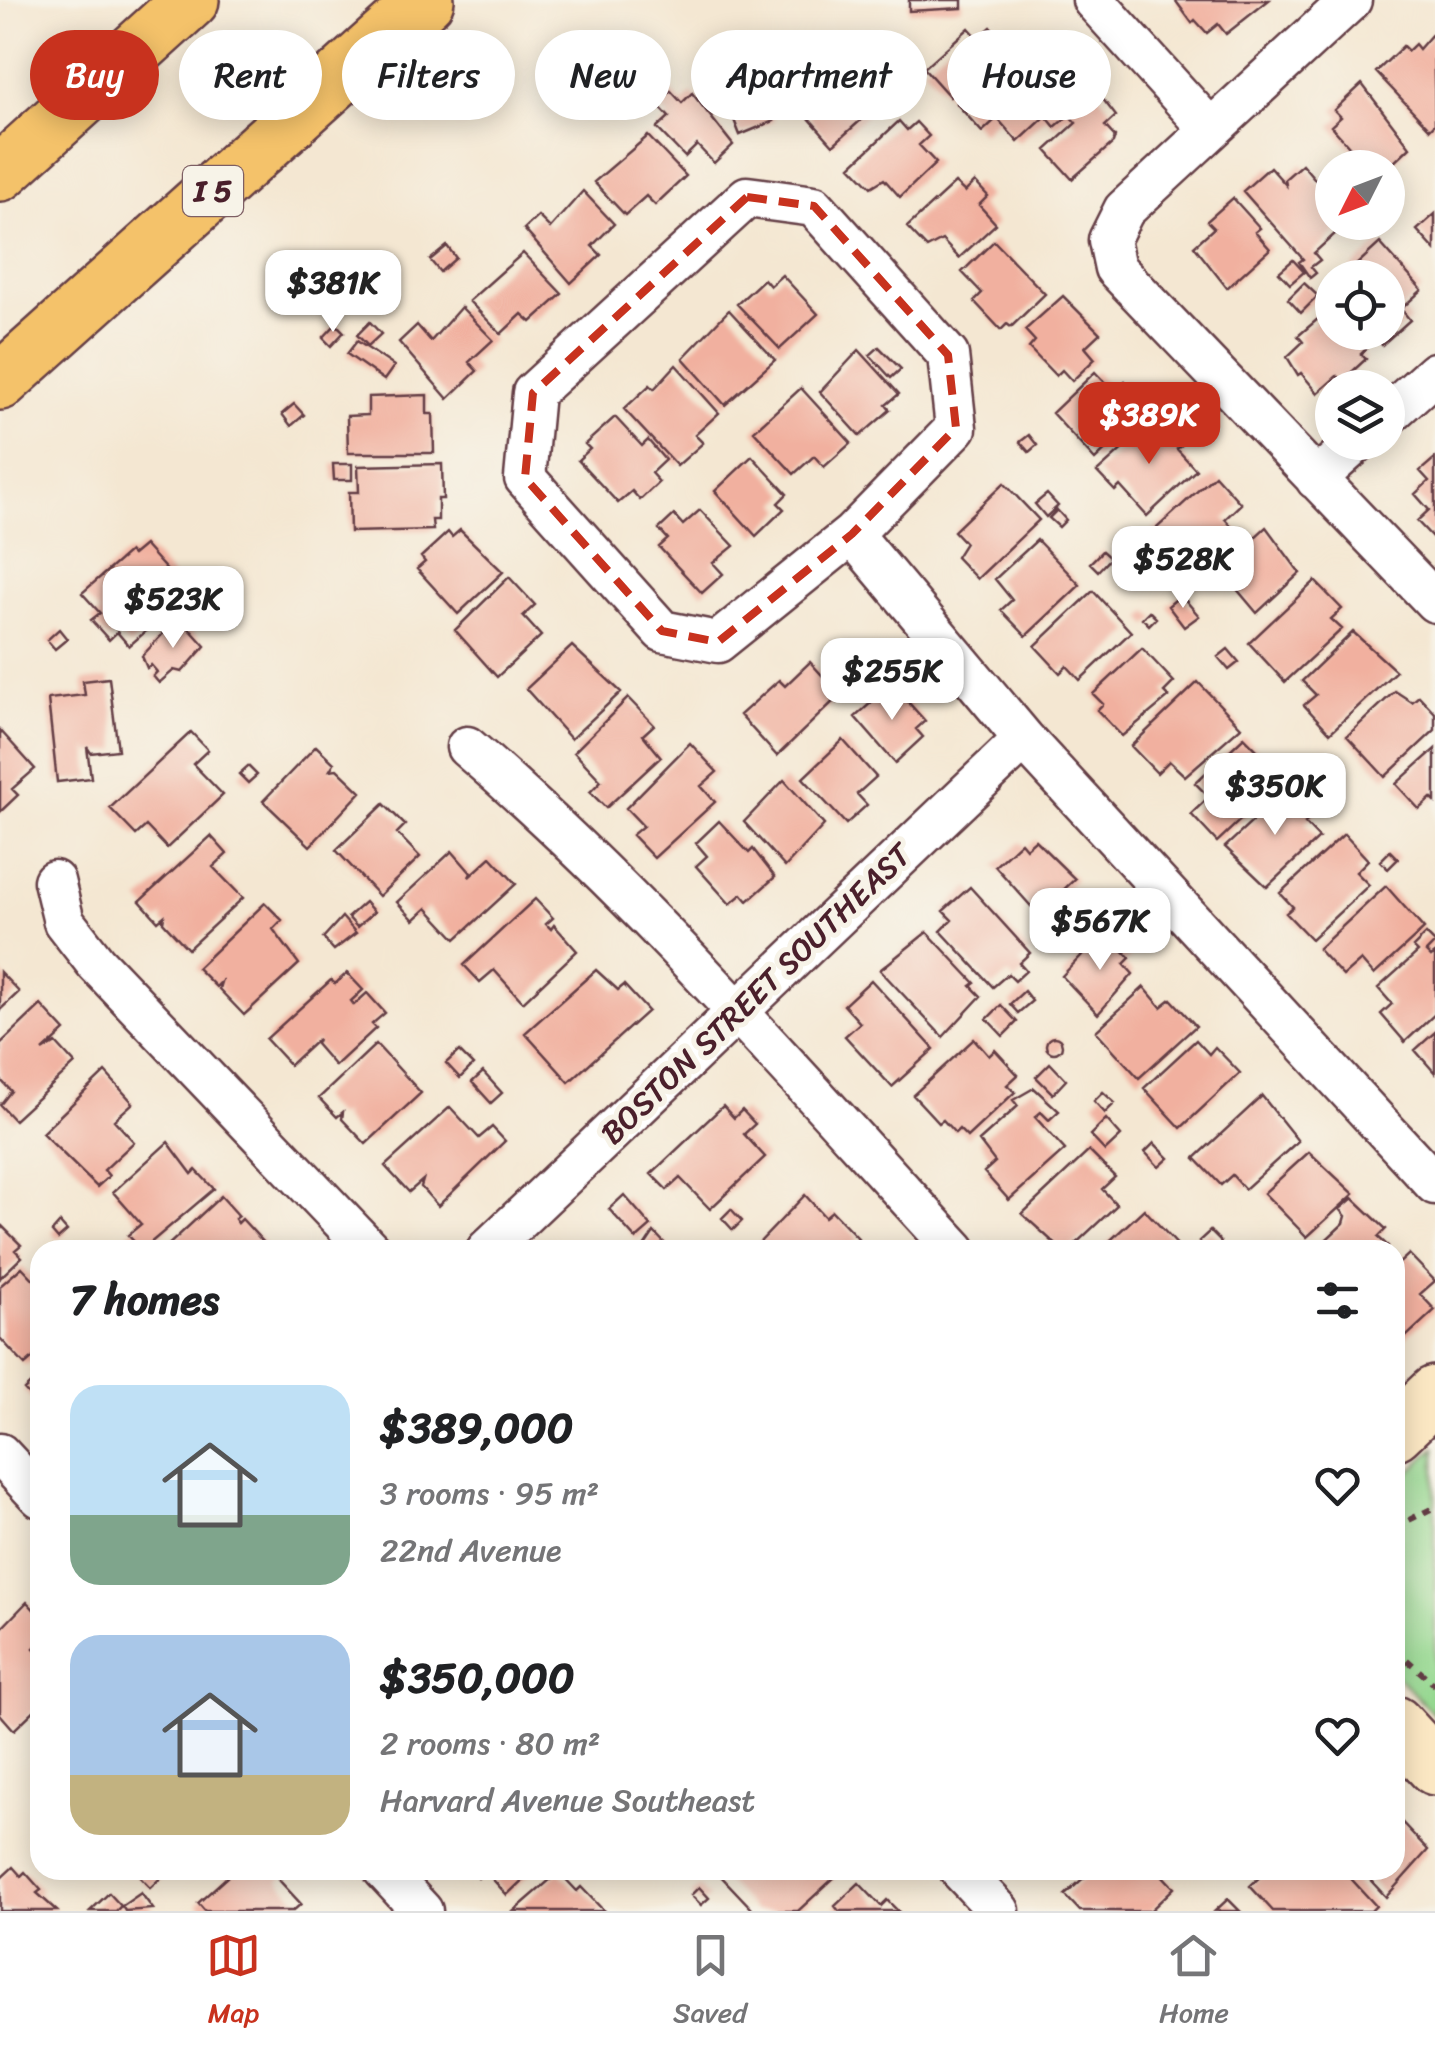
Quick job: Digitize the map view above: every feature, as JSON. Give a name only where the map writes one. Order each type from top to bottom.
[{"type":"highway","points":[[0,172],[191,0]]},
{"type":"highway","name":"I 5","points":[[0,382],[426,0]]},
{"type":"street","points":[[1093,0],[1210,129]]},
{"type":"street","points":[[1350,0],[1124,210],[1109,240],[1116,268],[1435,602]]},
{"type":"street","points":[[747,196],[814,206],[948,355],[956,428],[852,534],[718,642],[662,631],[524,478],[533,393],[747,196]]},
{"type":"street","points":[[1405,400],[1435,373]]},
{"type":"street","points":[[1316,480],[1338,460]]},
{"type":"street","points":[[852,534],[1024,738],[1435,1184]]},
{"type":"street","name":"BOSTON STREET SOUTHEAST","points":[[498,1240],[1024,738]]},
{"type":"street","points":[[467,747],[543,812],[737,1012],[947,1240]]},
{"type":"street","points":[[54,882],[64,922],[96,962],[360,1240]]},
{"type":"street","points":[[1405,1422],[1435,1394]]},
{"type":"street","points":[[0,1454],[30,1486]]},
{"type":"street","points":[[1405,1735],[1435,1767]]},
{"type":"street","points":[[393,1880],[422,1911]]},
{"type":"street","points":[[970,1880],[999,1911]]},
{"type":"path","points":[[1405,1523],[1435,1507]]},
{"type":"path","points":[[1405,1658],[1435,1685]]},
{"type":"highlighted area","points":[[747,197],[814,206],[948,355],[956,428],[852,534],[718,642],[662,631],[525,478],[533,393]]},
{"type":"green space","points":[[1435,1448],[1435,1716],[1405,1684],[1405,1476]]},
{"type":"building","points":[[909,0],[962,0],[962,8],[909,11]]},
{"type":"building","points":[[1175,0],[1269,0],[1226,34],[1218,24],[1207,33],[1195,20],[1192,23]]},
{"type":"building","points":[[1433,33],[1435,124],[1430,129],[1376,72],[1403,46],[1408,51],[1415,44],[1419,49]]},
{"type":"building","points":[[947,48],[947,94],[927,71],[927,65]]},
{"type":"building","points":[[1362,84],[1410,147],[1405,152],[1353,150],[1331,126],[1341,117],[1334,110]]},
{"type":"building","points":[[671,91],[682,103],[691,94],[691,120],[713,120],[733,145],[714,163],[697,145],[685,157],[657,128],[671,120]]},
{"type":"building","points":[[1111,110],[1116,116],[1105,126],[1115,137],[1113,143],[1072,179],[1046,150],[1076,123],[1073,120],[1111,120]]},
{"type":"building","points":[[734,120],[774,120],[774,121],[740,135]]},
{"type":"building","points":[[811,120],[861,120],[833,145]]},
{"type":"building","points":[[971,120],[995,120],[982,132]]},
{"type":"building","points":[[999,120],[1042,120],[1018,142]]},
{"type":"building","points":[[899,121],[907,130],[916,122],[929,136],[919,145],[936,163],[900,197],[884,179],[871,187],[851,166]]},
{"type":"building","points":[[648,136],[686,176],[655,205],[646,196],[625,215],[594,182]]},
{"type":"building","points":[[1302,164],[1315,179],[1315,240],[1328,240],[1314,253],[1320,260],[1315,260],[1311,267],[1315,274],[1310,278],[1299,262],[1303,259],[1243,191],[1270,167],[1286,185],[1285,179]]},
{"type":"building","points":[[975,182],[988,196],[979,205],[996,224],[959,258],[942,240],[927,248],[907,227],[955,183],[965,192]]},
{"type":"building","points":[[583,191],[614,224],[592,246],[601,255],[571,283],[524,229],[538,216],[550,228]]},
{"type":"building","points":[[1233,198],[1260,228],[1255,232],[1270,249],[1227,288],[1194,246],[1214,228],[1207,221]]},
{"type":"building","points":[[1435,214],[1435,250],[1417,230]]},
{"type":"building","points":[[994,241],[1045,294],[1011,327],[1007,324],[1001,330],[974,301],[982,293],[962,272]]},
{"type":"building","points":[[1380,243],[1395,260],[1362,260]]},
{"type":"building","points":[[447,246],[456,258],[440,272],[430,260]]},
{"type":"building","points":[[523,253],[562,294],[531,322],[522,314],[501,334],[469,301]]},
{"type":"building","points":[[1293,260],[1304,272],[1290,284],[1279,272]]},
{"type":"building","points":[[1405,271],[1422,290],[1405,305]]},
{"type":"building","points":[[782,275],[818,314],[780,349],[737,304],[764,279],[770,286]]},
{"type":"building","points":[[1304,283],[1315,293],[1315,299],[1301,313],[1288,299]]},
{"type":"building","points":[[1063,296],[1100,333],[1085,347],[1095,359],[1072,381],[1062,370],[1056,376],[1029,348],[1035,341],[1025,330]]},
{"type":"building","points":[[461,307],[493,340],[469,362],[477,371],[448,399],[399,342],[417,325],[431,341]]},
{"type":"building","points":[[729,310],[775,360],[725,405],[683,358]]},
{"type":"building","points":[[1315,321],[1315,350],[1365,350],[1361,354],[1366,359],[1354,370],[1315,370],[1315,389],[1301,373],[1298,375],[1287,357],[1303,342],[1298,336]]},
{"type":"building","points":[[370,322],[381,334],[368,346],[357,335]]},
{"type":"building","points":[[336,324],[344,332],[331,346],[323,338]]},
{"type":"building","points":[[357,341],[394,366],[384,380],[347,354]]},
{"type":"building","points":[[879,347],[901,369],[891,378],[870,355]]},
{"type":"building","points":[[859,350],[899,394],[886,405],[890,410],[860,436],[820,392]]},
{"type":"building","points":[[676,365],[719,413],[695,435],[703,443],[677,466],[624,409],[650,385],[654,389]]},
{"type":"building","points":[[1095,372],[1114,392],[1125,381],[1150,408],[1095,460],[1052,413]]},
{"type":"building","points":[[801,388],[851,443],[824,467],[814,456],[794,474],[754,431]]},
{"type":"building","points":[[427,395],[427,414],[433,414],[434,453],[348,453],[347,416],[368,415],[368,397]]},
{"type":"building","points":[[294,404],[304,415],[291,426],[282,414]]},
{"type":"building","points":[[1159,416],[1184,443],[1177,449],[1196,470],[1147,516],[1120,486],[1115,491],[1097,472]]},
{"type":"building","points":[[615,417],[642,446],[648,440],[665,460],[651,473],[659,482],[640,500],[632,491],[618,503],[578,460],[590,449],[585,444]]},
{"type":"building","points":[[1029,435],[1037,445],[1029,452],[1020,442]]},
{"type":"building","points":[[752,456],[787,494],[778,503],[784,509],[756,536],[715,491]]},
{"type":"building","points":[[1435,458],[1435,540],[1417,521],[1429,510],[1415,494],[1429,481],[1420,471]]},
{"type":"building","points":[[333,464],[352,464],[352,480],[334,480]]},
{"type":"building","points":[[442,464],[443,499],[438,499],[438,520],[432,520],[433,530],[350,532],[349,492],[359,492],[358,466]]},
{"type":"building","points":[[1215,475],[1241,504],[1225,519],[1239,534],[1199,571],[1190,561],[1177,577],[1167,566],[1171,562],[1147,537]]},
{"type":"building","points":[[1004,483],[1039,520],[977,579],[956,557],[965,543],[954,531]]},
{"type":"building","points":[[1047,494],[1058,506],[1046,517],[1035,504]]},
{"type":"building","points":[[700,510],[734,546],[713,563],[723,574],[702,593],[659,547],[668,539],[659,529],[674,515],[683,525]]},
{"type":"building","points":[[1057,510],[1066,520],[1059,527],[1049,518]]},
{"type":"building","points":[[1266,527],[1300,573],[1257,613],[1220,569]]},
{"type":"building","points":[[460,530],[503,572],[458,614],[417,569],[425,562],[421,557],[448,532],[452,537]]},
{"type":"building","points":[[1129,537],[1140,546],[1127,561],[1116,552]]},
{"type":"building","points":[[1037,540],[1080,585],[1026,636],[1001,610],[1012,600],[995,579]]},
{"type":"building","points":[[144,545],[179,584],[169,593],[177,604],[129,646],[117,632],[109,640],[91,620],[100,613],[82,593],[129,552],[132,555]]},
{"type":"building","points":[[1102,551],[1110,558],[1098,571],[1090,563]]},
{"type":"building","points":[[509,577],[535,605],[523,616],[541,636],[497,677],[455,630]]},
{"type":"building","points":[[1315,581],[1342,609],[1331,619],[1342,629],[1285,682],[1249,643]]},
{"type":"building","points":[[1093,591],[1131,632],[1080,680],[1067,666],[1060,673],[1035,646]]},
{"type":"building","points":[[1181,595],[1199,616],[1184,627],[1168,606]]},
{"type":"building","points":[[1149,611],[1156,618],[1149,625],[1142,618]]},
{"type":"building","points":[[179,617],[205,646],[182,672],[174,670],[159,683],[153,676],[157,672],[151,665],[147,668],[142,656]]},
{"type":"building","points":[[59,629],[67,639],[55,649],[47,640]]},
{"type":"building","points":[[1353,632],[1396,671],[1330,733],[1304,705],[1316,695],[1302,681]]},
{"type":"building","points":[[572,646],[621,692],[571,739],[526,689]]},
{"type":"building","points":[[1142,648],[1174,682],[1164,692],[1169,697],[1122,736],[1097,710],[1103,704],[1093,694]]},
{"type":"building","points":[[1228,649],[1239,662],[1229,670],[1218,657]]},
{"type":"building","points":[[810,662],[840,695],[777,756],[740,715],[779,680],[785,686]]},
{"type":"building","points":[[849,676],[856,684],[846,692],[839,684]]},
{"type":"building","points":[[109,678],[118,750],[91,753],[87,747],[91,778],[57,782],[48,699],[85,695],[83,681]]},
{"type":"building","points":[[1198,682],[1241,727],[1185,776],[1169,761],[1157,773],[1131,746]]},
{"type":"building","points":[[892,684],[925,721],[916,729],[923,737],[895,763],[855,717]]},
{"type":"building","points":[[1395,691],[1412,702],[1419,696],[1435,713],[1435,730],[1385,777],[1347,736]]},
{"type":"building","points":[[628,698],[654,725],[643,735],[661,757],[606,808],[590,792],[601,781],[574,752]]},
{"type":"building","points":[[0,730],[35,769],[12,789],[18,795],[0,812]]},
{"type":"building","points":[[191,732],[208,750],[193,764],[223,795],[167,848],[146,826],[136,835],[110,808]]},
{"type":"building","points":[[1244,737],[1285,778],[1217,842],[1191,814],[1209,797],[1195,783]]},
{"type":"building","points":[[843,740],[876,777],[857,794],[867,805],[846,824],[803,778]]},
{"type":"building","points":[[690,743],[717,772],[701,786],[715,802],[654,858],[632,835],[643,826],[626,808]]},
{"type":"building","points":[[316,746],[334,763],[330,770],[337,769],[361,792],[310,846],[263,801]]},
{"type":"building","points":[[1435,749],[1435,802],[1431,798],[1419,809],[1396,784]]},
{"type":"building","points":[[1310,762],[1323,776],[1308,792],[1294,777]]},
{"type":"building","points":[[248,766],[257,775],[248,783],[239,774]]},
{"type":"building","points":[[784,780],[824,825],[785,867],[744,822]]},
{"type":"building","points":[[1291,786],[1316,813],[1305,823],[1319,838],[1267,887],[1225,847]]},
{"type":"building","points":[[384,804],[405,825],[397,833],[420,857],[379,896],[336,850]]},
{"type":"building","points":[[719,821],[749,853],[753,849],[775,877],[748,901],[742,894],[730,904],[696,866],[707,856],[696,843]]},
{"type":"building","points":[[1344,834],[1368,860],[1356,872],[1369,885],[1311,939],[1286,913],[1293,907],[1280,893]]},
{"type":"building","points":[[211,836],[227,854],[213,867],[243,898],[188,949],[163,922],[164,916],[158,921],[140,901]]},
{"type":"building","points":[[1035,840],[1075,879],[1038,914],[995,866],[1021,842],[1026,848]]},
{"type":"building","points":[[452,851],[471,873],[469,877],[491,857],[516,884],[456,939],[427,908],[414,920],[397,902]]},
{"type":"building","points":[[1390,851],[1398,859],[1388,869],[1380,861]]},
{"type":"building","points":[[1386,886],[1424,929],[1374,975],[1361,960],[1343,976],[1318,949]]},
{"type":"building","points":[[970,887],[1030,953],[1019,963],[1026,971],[1015,981],[1008,974],[993,987],[941,931],[952,920],[943,911]]},
{"type":"building","points":[[535,899],[553,918],[546,924],[551,929],[554,925],[577,951],[523,1002],[494,970],[480,982],[464,965]]},
{"type":"building","points":[[365,902],[374,912],[357,927],[348,917]]},
{"type":"building","points":[[265,903],[282,920],[273,929],[299,964],[244,1015],[219,989],[221,982],[216,987],[197,968]]},
{"type":"building","points":[[342,917],[356,933],[334,950],[323,938]]},
{"type":"building","points":[[1105,931],[1130,958],[1124,964],[1133,974],[1098,1014],[1062,976]]},
{"type":"building","points":[[927,932],[975,983],[971,986],[981,996],[943,1037],[880,970]]},
{"type":"building","points":[[1426,934],[1435,943],[1426,952],[1431,957],[1435,954],[1435,1014],[1405,1042],[1381,1014],[1392,1004],[1378,988],[1418,952],[1413,947]]},
{"type":"building","points":[[596,970],[618,990],[624,985],[648,1011],[569,1082],[525,1033]]},
{"type":"building","points":[[0,972],[19,992],[0,1010]]},
{"type":"building","points":[[347,973],[363,990],[351,1001],[354,1005],[367,993],[385,1013],[372,1024],[376,1028],[335,1066],[316,1044],[318,1039],[290,1065],[266,1039],[331,980],[335,984]]},
{"type":"building","points":[[871,980],[934,1049],[892,1087],[845,1036],[860,1023],[844,1005]]},
{"type":"building","points":[[1144,987],[1161,1007],[1171,999],[1196,1026],[1139,1078],[1096,1031]]},
{"type":"building","points":[[1024,991],[1032,1001],[1018,1013],[1010,1004]]},
{"type":"building","points":[[41,1005],[65,1031],[43,1051],[56,1043],[75,1064],[14,1120],[0,1105],[11,1091],[0,1079],[0,1044]]},
{"type":"building","points":[[1001,1005],[1017,1022],[1003,1036],[987,1019]]},
{"type":"building","points":[[1435,1032],[1435,1073],[1415,1050]]},
{"type":"building","points":[[1054,1037],[1062,1045],[1054,1053],[1046,1045]]},
{"type":"building","points":[[974,1039],[989,1056],[995,1050],[1018,1075],[1007,1085],[1015,1092],[967,1137],[959,1129],[955,1133],[943,1120],[939,1123],[913,1095]]},
{"type":"building","points":[[1196,1040],[1209,1054],[1215,1047],[1240,1073],[1181,1128],[1144,1088]]},
{"type":"building","points":[[376,1044],[421,1093],[366,1144],[342,1119],[343,1112],[337,1117],[319,1098]]},
{"type":"building","points":[[459,1051],[473,1065],[460,1078],[446,1063]]},
{"type":"building","points":[[1050,1063],[1066,1080],[1053,1094],[1036,1077]]},
{"type":"building","points":[[105,1072],[133,1103],[114,1120],[134,1142],[104,1170],[109,1176],[97,1187],[42,1133]]},
{"type":"building","points":[[483,1072],[502,1093],[491,1103],[472,1082]]},
{"type":"building","points":[[1034,1088],[1059,1111],[1049,1120],[1041,1112],[1035,1117],[1065,1150],[1009,1200],[984,1172],[995,1162],[979,1141],[1018,1106],[1013,1100]]},
{"type":"building","points":[[1103,1092],[1115,1103],[1105,1113],[1094,1101]]},
{"type":"building","points":[[1262,1096],[1298,1141],[1245,1189],[1232,1175],[1221,1185],[1195,1158]]},
{"type":"building","points":[[723,1106],[734,1118],[742,1110],[755,1124],[744,1134],[765,1157],[710,1209],[680,1178],[667,1190],[651,1174]]},
{"type":"building","points":[[450,1107],[479,1138],[492,1127],[505,1141],[438,1206],[421,1187],[423,1180],[409,1192],[385,1166]]},
{"type":"building","points":[[1106,1119],[1121,1136],[1105,1151],[1090,1135]]},
{"type":"building","points":[[168,1142],[192,1174],[196,1170],[214,1189],[154,1240],[133,1240],[128,1235],[141,1224],[113,1192]]},
{"type":"building","points":[[1154,1143],[1169,1158],[1159,1167],[1145,1152]]},
{"type":"building","points":[[1089,1151],[1115,1177],[1102,1189],[1117,1205],[1080,1240],[1051,1240],[1022,1214]]},
{"type":"building","points":[[1309,1152],[1354,1194],[1307,1237],[1264,1193]]},
{"type":"building","points":[[624,1195],[651,1226],[636,1239],[609,1209]]},
{"type":"building","points":[[805,1195],[825,1217],[832,1211],[858,1238],[856,1240],[762,1240]]},
{"type":"building","points":[[221,1196],[239,1216],[235,1219],[238,1223],[242,1219],[261,1240],[174,1240]]},
{"type":"building","points":[[1353,1198],[1386,1229],[1378,1237],[1381,1240],[1326,1240],[1344,1223],[1346,1216],[1340,1209]]},
{"type":"building","points":[[731,1209],[742,1221],[733,1230],[722,1218]]},
{"type":"building","points":[[1144,1209],[1173,1240],[1111,1240]]},
{"type":"building","points":[[60,1223],[67,1231],[58,1239],[52,1232]]},
{"type":"building","points":[[0,1224],[21,1245],[15,1250],[22,1257],[0,1278]]},
{"type":"building","points":[[1210,1231],[1219,1240],[1200,1240]]},
{"type":"building","points":[[1409,1254],[1435,1281],[1420,1294],[1435,1310],[1405,1338],[1405,1258]]},
{"type":"building","points":[[22,1267],[30,1275],[30,1361],[25,1365],[0,1338],[0,1286]]},
{"type":"building","points":[[27,1602],[30,1605],[30,1715],[14,1730],[0,1714],[0,1630]]},
{"type":"building","points":[[1405,1826],[1428,1850],[1405,1876]]},
{"type":"building","points":[[13,1867],[21,1876],[25,1872],[41,1890],[37,1893],[57,1911],[0,1911],[0,1879]]},
{"type":"building","points":[[142,1880],[158,1880],[150,1888]]},
{"type":"building","points":[[224,1880],[279,1880],[301,1904],[293,1911],[205,1911],[198,1903]]},
{"type":"building","points":[[493,1880],[523,1880],[507,1895]]},
{"type":"building","points":[[550,1880],[567,1880],[577,1891],[581,1887],[604,1911],[514,1911]]},
{"type":"building","points":[[725,1880],[832,1880],[798,1911],[754,1911]]},
{"type":"building","points":[[1081,1880],[1167,1880],[1174,1888],[1150,1911],[1080,1911],[1065,1895]]},
{"type":"building","points":[[1256,1880],[1352,1880],[1376,1906],[1371,1911],[1273,1911],[1250,1886]]},
{"type":"building","points":[[1370,1880],[1401,1880],[1386,1897]]},
{"type":"building","points":[[859,1883],[881,1906],[887,1900],[898,1911],[839,1911],[835,1906]]},
{"type":"building","points":[[699,1887],[709,1898],[701,1905],[691,1895]]},
{"type":"building","points":[[109,1893],[121,1906],[116,1911],[90,1911]]},
{"type":"building","points":[[141,1893],[153,1909],[125,1911],[122,1906]]},
{"type":"building","points":[[1228,1899],[1240,1911],[1215,1911]]}]
